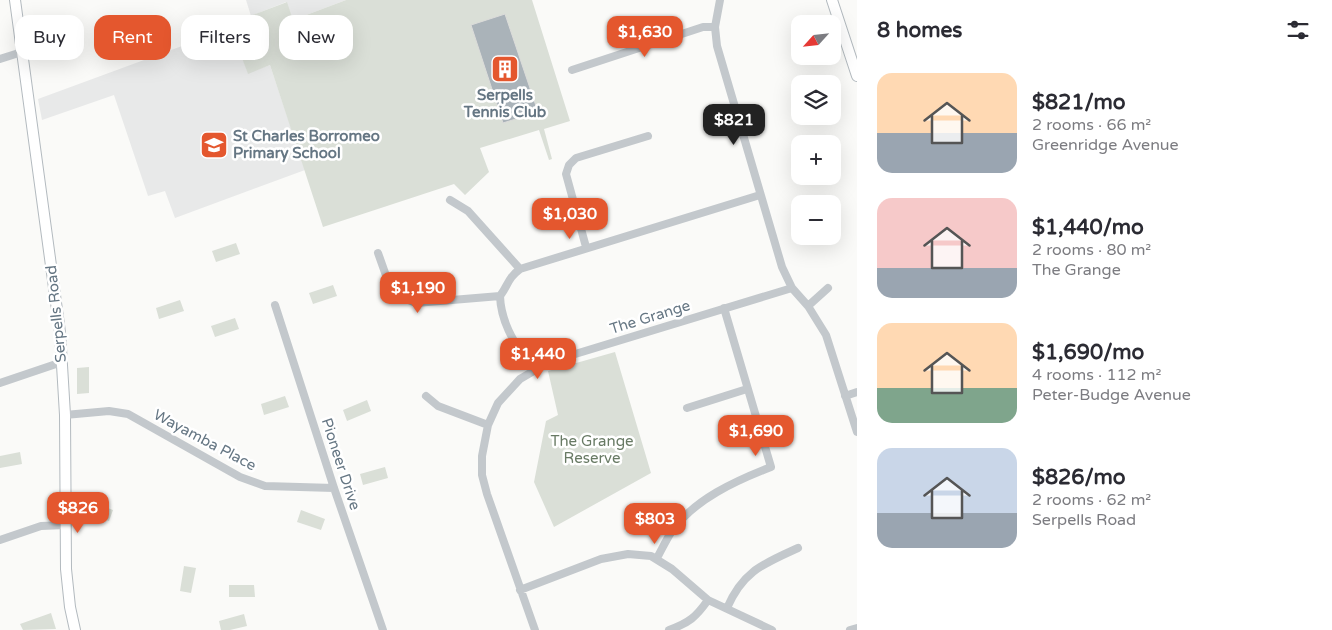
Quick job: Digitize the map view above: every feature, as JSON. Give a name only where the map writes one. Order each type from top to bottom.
[{"type":"street","name":"Serpells Road","points":[[15,0],[17,15]]},
{"type":"street","points":[[720,0],[715,27],[717,46],[782,267],[792,288],[808,306],[826,335],[857,432]]},
{"type":"street","points":[[832,0],[857,76]]},
{"type":"street","points":[[572,70],[703,27],[715,27]]},
{"type":"street","points":[[0,59],[15,54]]},
{"type":"street","name":"Serpells Road","points":[[23,60],[62,362],[65,415],[66,569],[70,607],[75,630]]},
{"type":"street","points":[[586,247],[566,174],[569,164],[576,158],[648,136]]},
{"type":"street","points":[[532,370],[502,318],[500,296],[509,278],[520,269],[586,247],[760,195]]},
{"type":"street","points":[[450,200],[468,211],[520,269]]},
{"type":"street","points":[[378,253],[389,284],[399,296],[416,303],[500,296]]},
{"type":"street","name":"The Grange","points":[[534,630],[492,512],[482,475],[482,456],[488,425],[498,403],[520,379],[532,370],[556,359],[792,288]]},
{"type":"street","points":[[808,306],[828,288]]},
{"type":"street","name":"Pioneer Drive","points":[[275,305],[334,488],[383,630]]},
{"type":"street","points":[[657,558],[672,531],[707,499],[749,476],[771,467],[724,308]]},
{"type":"street","points":[[0,383],[62,362]]},
{"type":"street","points":[[687,408],[747,389]]},
{"type":"street","points":[[845,396],[857,392]]},
{"type":"street","points":[[426,396],[438,406],[488,425]]},
{"type":"street","name":"Wayamba Place","points":[[65,415],[109,411],[128,414],[240,477],[265,486],[334,488]]},
{"type":"street","points":[[0,540],[41,526],[65,525]]},
{"type":"street","points":[[727,608],[734,592],[743,580],[771,560],[798,548]]},
{"type":"street","points":[[520,590],[601,559],[628,554],[651,556],[672,569],[708,600],[772,630]]},
{"type":"street","points":[[669,630],[684,625],[696,617],[708,600]]},
{"type":"street","points":[[850,630],[857,628]]},
{"type":"shaded area","points":[[246,0],[346,0],[306,15],[291,15],[286,2],[251,15]]},
{"type":"shaded area","name":"St Charles Borromeo Primary School","points":[[181,46],[181,60],[243,60],[248,73],[270,65],[305,170],[175,218],[165,191],[148,196],[114,95],[42,120],[38,99],[144,60],[171,60],[171,50]]},
{"type":"green space","points":[[346,0],[532,0],[570,121],[544,129],[552,159],[549,160],[539,130],[480,148],[489,172],[465,195],[454,184],[323,227],[270,65],[248,74],[243,60],[269,60],[269,15],[253,15],[287,2],[291,15],[279,15],[279,60],[353,60],[353,15],[306,15]]},
{"type":"green space","points":[[236,243],[240,254],[216,262],[212,251]]},
{"type":"green space","points":[[333,285],[337,296],[313,304],[309,293]]},
{"type":"green space","points":[[180,300],[184,311],[159,319],[156,308]]},
{"type":"green space","points":[[235,318],[239,329],[215,337],[211,326]]},
{"type":"green space","name":"The Grange Reserve","points":[[615,352],[651,473],[554,527],[534,482],[546,421],[558,415],[548,371]]},
{"type":"green space","points":[[89,367],[89,393],[77,394],[77,368]]},
{"type":"green space","points":[[285,396],[289,407],[264,415],[261,404]]},
{"type":"green space","points":[[367,400],[371,411],[347,421],[343,410]]},
{"type":"green space","points":[[20,452],[22,464],[0,468],[0,456]]},
{"type":"green space","points":[[385,467],[388,478],[363,485],[360,474]]},
{"type":"green space","points":[[89,501],[113,510],[109,521],[85,512]]},
{"type":"green space","points":[[301,510],[325,519],[321,530],[297,522]]},
{"type":"green space","points":[[184,566],[196,568],[191,593],[180,591]]},
{"type":"green space","points":[[229,585],[254,585],[255,597],[229,597]]},
{"type":"green space","points":[[51,613],[56,629],[23,630],[20,624]]},
{"type":"green space","points":[[244,614],[247,626],[221,630],[219,621]]},
{"type":"building","name":"Serpells Tennis Club","points":[[505,14],[538,112],[503,123],[471,25]]},
{"type":"place","name":"Serpells Tennis Club","points":[[505,69]]},
{"type":"place","name":"St Charles Borromeo Primary School","points":[[214,145]]}]
